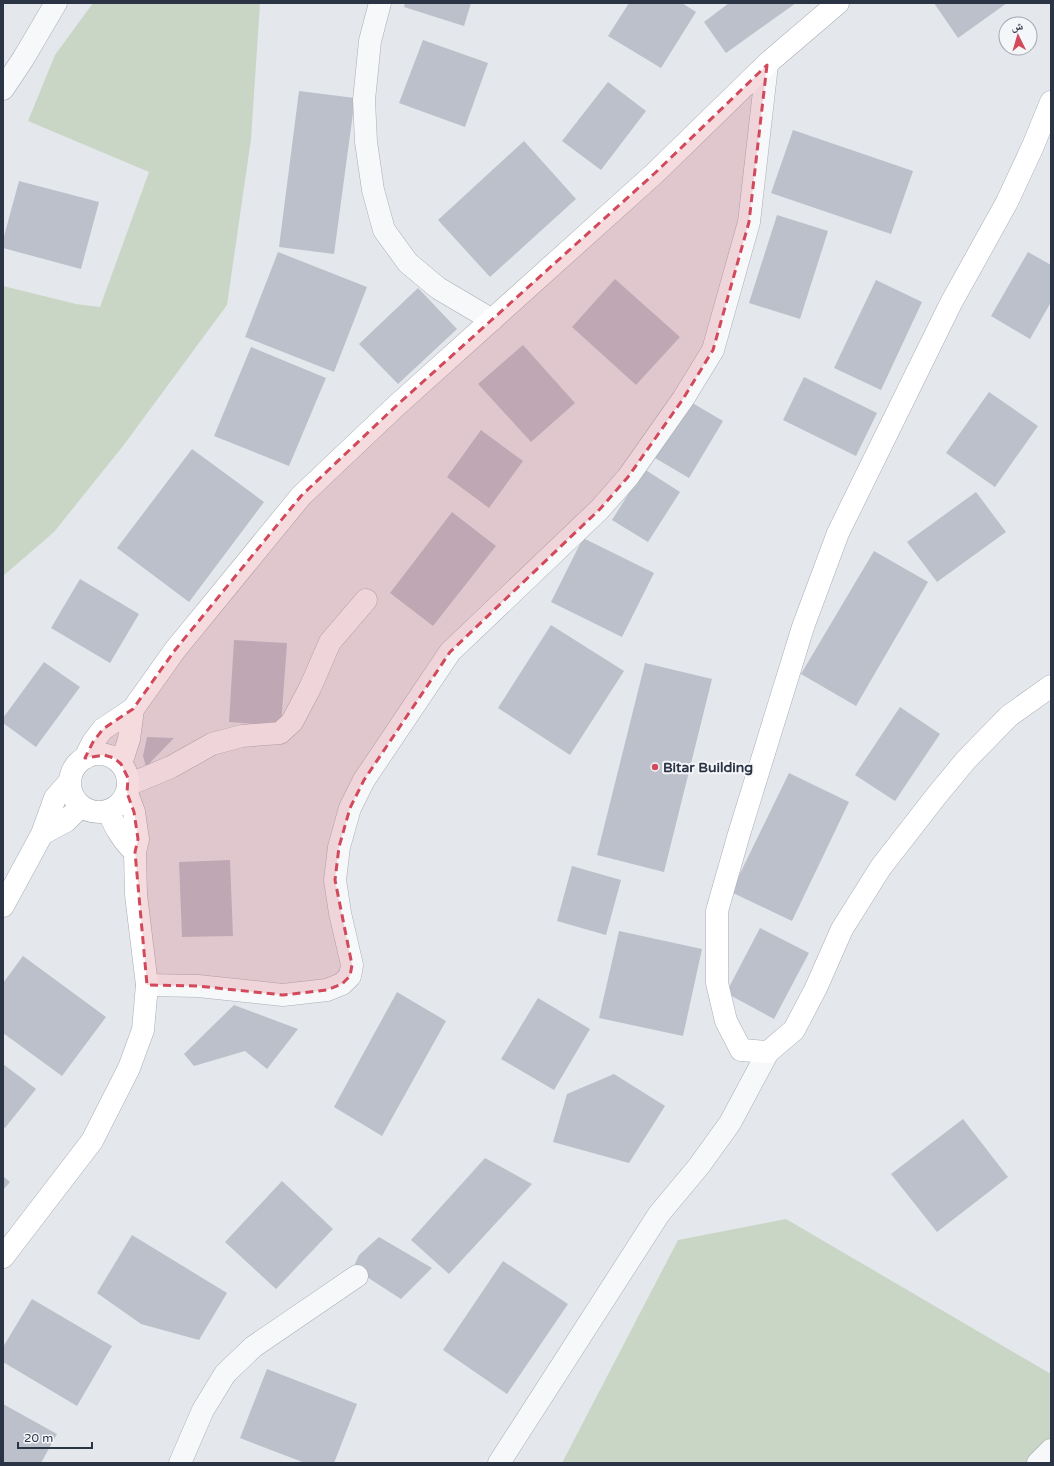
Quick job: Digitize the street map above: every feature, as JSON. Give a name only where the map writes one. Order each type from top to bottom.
[{"type":"street","points":[[3,89],[23,59],[56,3]]},
{"type":"street","points":[[380,3],[370,41],[364,100],[366,142],[373,190],[384,230],[408,263],[438,288],[492,320]]},
{"type":"street","points":[[85,758],[93,742],[104,729],[133,709],[175,650],[302,496],[396,406],[656,174],[767,65],[838,3]]},
{"type":"street","points":[[147,985],[198,986],[283,995],[327,990],[342,984],[350,976],[352,965],[340,914],[335,880],[339,846],[350,808],[364,780],[450,652],[600,509],[647,451],[683,399],[713,350],[748,222],[767,65]]},
{"type":"street","points":[[768,1052],[741,1050],[726,1021],[717,983],[717,911],[739,834],[803,627],[838,533],[951,303],[1007,202],[1033,146],[1051,102]]},
{"type":"street","points":[[127,789],[212,744],[242,736],[280,733],[292,722],[310,688],[330,642],[366,600]]},
{"type":"street","points":[[499,1463],[659,1214],[699,1166],[730,1123],[768,1052],[794,1030],[816,988],[842,929],[881,867],[966,760],[1009,716],[1051,686]]},
{"type":"street","points":[[121,764],[129,738],[133,709]]},
{"type":"street","points":[[3,906],[42,834],[55,798],[70,781],[78,764],[85,758],[94,755],[104,755],[114,758],[121,764],[128,778],[127,789],[122,801],[108,811],[94,812],[81,806],[75,799],[71,790],[70,781]]},
{"type":"street","points":[[3,1257],[92,1141],[129,1068],[143,1030],[147,985],[136,895],[135,852],[138,839],[134,812],[127,789]]},
{"type":"street","points":[[42,834],[66,821],[81,806]]},
{"type":"street","points":[[108,811],[116,829],[126,844],[135,852]]},
{"type":"street","points":[[180,1463],[203,1410],[225,1374],[253,1347],[357,1276]]},
{"type":"street","points":[[1038,1463],[1051,1450]]},
{"type":"highlighted area","points":[[767,65],[749,222],[713,350],[683,399],[628,477],[600,509],[450,652],[364,780],[350,808],[339,847],[335,880],[352,965],[350,976],[342,984],[327,990],[283,995],[198,986],[147,985],[135,852],[138,839],[134,812],[127,793],[128,778],[121,764],[114,758],[104,755],[85,758],[93,742],[103,729],[133,709],[175,650],[301,496],[396,406],[655,173]]},
{"type":"green space","points":[[93,3],[260,3],[251,139],[227,305],[123,446],[54,532],[3,576],[3,286],[76,304],[100,307],[149,172],[28,121],[55,55]]},
{"type":"green space","points":[[786,1219],[1051,1374],[1051,1463],[562,1463],[678,1240]]},
{"type":"building","points":[[405,3],[471,3],[464,26],[404,7]]},
{"type":"building","points":[[629,3],[682,3],[696,12],[661,68],[608,36]]},
{"type":"building","points":[[729,3],[796,3],[726,53],[704,22]]},
{"type":"building","points":[[934,3],[1007,3],[958,38]]},
{"type":"building","points":[[423,40],[488,63],[465,127],[399,103]]},
{"type":"building","points":[[608,82],[646,111],[601,170],[562,141]]},
{"type":"building","points":[[299,91],[355,98],[334,254],[279,247]]},
{"type":"building","points":[[793,130],[913,171],[891,234],[771,193]]},
{"type":"building","points":[[524,141],[576,199],[490,277],[438,220]]},
{"type":"building","points":[[19,181],[99,202],[81,269],[3,248],[3,240]]},
{"type":"building","points":[[777,215],[828,231],[800,319],[749,303]]},
{"type":"building","points":[[278,252],[367,287],[334,372],[245,337]]},
{"type":"building","points":[[1028,252],[1051,265],[1051,302],[1030,339],[991,316]]},
{"type":"building","points":[[615,279],[680,337],[636,385],[572,327]]},
{"type":"building","points":[[876,280],[922,302],[881,390],[834,368]]},
{"type":"building","points":[[418,288],[457,329],[398,384],[359,344]]},
{"type":"building","points":[[523,345],[575,403],[531,442],[478,384]]},
{"type":"building","points":[[251,347],[326,378],[289,466],[214,436]]},
{"type":"building","points":[[804,377],[877,413],[856,456],[783,420]]},
{"type":"building","points":[[989,392],[1038,426],[995,487],[946,453]]},
{"type":"building","points":[[689,401],[723,421],[689,478],[655,458]]},
{"type":"building","points":[[481,430],[523,461],[489,508],[447,477]]},
{"type":"building","points":[[192,449],[264,502],[189,602],[117,548]]},
{"type":"building","points":[[644,469],[680,492],[648,542],[612,520]]},
{"type":"building","points":[[976,492],[1006,532],[937,582],[907,542]]},
{"type":"building","points":[[452,512],[496,546],[433,626],[390,593]]},
{"type":"building","points":[[583,538],[654,573],[622,637],[551,602]]},
{"type":"building","points":[[874,551],[928,582],[856,706],[801,674]]},
{"type":"building","points":[[80,579],[139,614],[110,663],[51,628]]},
{"type":"building","points":[[551,625],[624,671],[570,755],[498,708]]},
{"type":"building","points":[[234,640],[287,643],[281,726],[229,722]]},
{"type":"building","points":[[44,662],[80,687],[36,747],[3,723],[3,718]]},
{"type":"building","name":"Bitar Building","points":[[645,663],[712,679],[664,872],[597,855]]},
{"type":"building","points":[[900,707],[940,734],[895,801],[855,775]]},
{"type":"building","points":[[147,737],[174,738],[146,767],[143,756]]},
{"type":"building","points":[[789,773],[849,802],[792,921],[731,892]]},
{"type":"building","points":[[230,860],[233,936],[182,937],[179,862]]},
{"type":"building","points":[[572,866],[621,880],[606,935],[557,921]]},
{"type":"building","points":[[760,928],[809,953],[774,1019],[726,993]]},
{"type":"building","points":[[619,931],[702,949],[683,1036],[599,1018]]},
{"type":"building","points":[[23,956],[106,1017],[62,1076],[3,1033],[3,983]]},
{"type":"building","points":[[397,992],[446,1021],[382,1136],[334,1107]]},
{"type":"building","points":[[538,998],[590,1029],[554,1090],[501,1059]]},
{"type":"building","points":[[234,1005],[298,1029],[267,1069],[245,1051],[194,1066],[184,1054]]},
{"type":"building","points":[[3,1064],[36,1089],[5,1128],[3,1126]]},
{"type":"building","points":[[614,1074],[665,1106],[629,1163],[553,1142],[567,1094]]},
{"type":"building","points":[[963,1119],[1008,1177],[937,1232],[891,1174]]},
{"type":"building","points":[[485,1158],[532,1184],[449,1274],[411,1240]]},
{"type":"building","points":[[3,1176],[10,1182],[3,1190]]},
{"type":"building","points":[[282,1181],[333,1229],[276,1289],[225,1242]]},
{"type":"building","points":[[132,1235],[227,1293],[199,1340],[141,1324],[97,1293]]},
{"type":"building","points":[[379,1237],[432,1268],[401,1299],[353,1268],[359,1255]]},
{"type":"building","points":[[503,1261],[568,1304],[507,1394],[443,1350]]},
{"type":"building","points":[[32,1299],[112,1346],[77,1406],[3,1362],[3,1347]]},
{"type":"building","points":[[267,1369],[357,1404],[334,1463],[305,1463],[240,1438]]},
{"type":"building","points":[[3,1404],[57,1434],[41,1463],[3,1463]]},
{"type":"place","name":"Bitar Building","points":[[655,767]]}]
